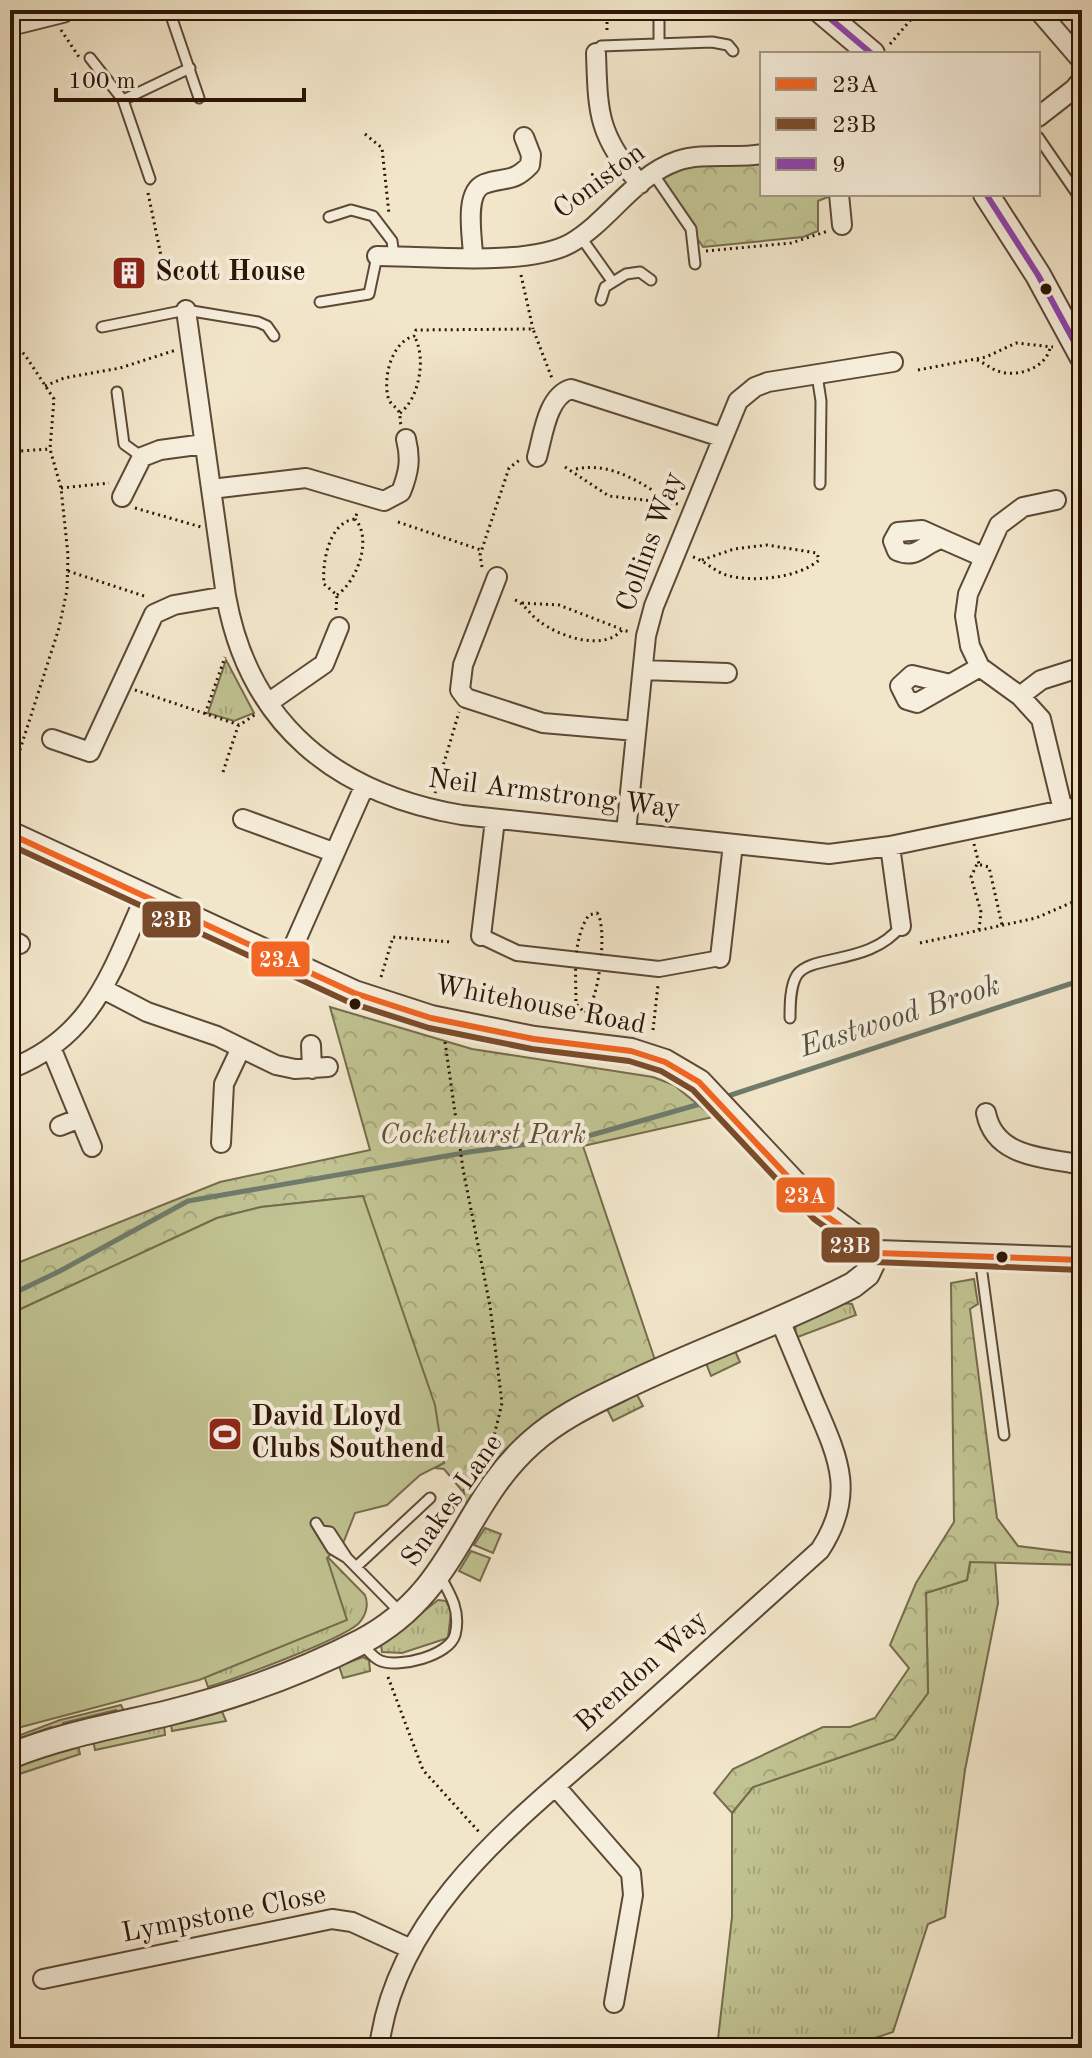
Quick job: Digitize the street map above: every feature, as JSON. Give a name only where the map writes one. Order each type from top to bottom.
[{"type":"street","points":[[820,10],[878,52]]},
{"type":"street","points":[[1038,10],[1082,61]]},
{"type":"street","points":[[10,23],[56,12]]},
{"type":"street","points":[[602,50],[597,104],[605,134],[647,179]]},
{"type":"street","points":[[1040,116],[1063,99],[1082,79]]},
{"type":"street","name":"Coniston","points":[[473,257],[472,200],[475,190],[485,184],[511,180],[530,165],[531,155],[524,137]]},
{"type":"street","name":"Coniston","points":[[387,251],[473,257],[547,251],[580,236],[647,179],[690,158],[760,154]]},
{"type":"street","points":[[839,196],[842,225]]},
{"type":"street","points":[[987,196],[1038,275],[1069,348]]},
{"type":"street","name":"Neil Armstrong Way","points":[[186,310],[226,596],[239,645],[269,705],[292,734],[319,759],[364,787],[430,810],[495,820],[829,854],[890,846],[1082,806]]},
{"type":"street","name":"Collins Way","points":[[626,832],[646,636],[658,594],[721,437],[745,393],[768,382],[893,362]]},
{"type":"street","points":[[537,457],[559,395],[571,389],[721,437]]},
{"type":"street","points":[[211,489],[306,478],[384,501],[401,492],[410,457],[406,439]]},
{"type":"street","points":[[122,496],[142,457],[160,450],[204,444]]},
{"type":"street","points":[[1056,500],[1023,507],[1006,517],[983,557],[968,594],[965,616],[970,646],[980,667],[1033,708],[1045,729],[1063,810]]},
{"type":"street","points":[[942,539],[983,557]]},
{"type":"street","points":[[491,574],[463,665],[460,690],[466,698],[543,723],[636,731]]},
{"type":"street","points":[[52,739],[97,754],[120,685],[154,614],[174,605],[226,596]]},
{"type":"street","points":[[269,705],[324,664],[339,627]]},
{"type":"street","points":[[950,684],[980,667]]},
{"type":"street","points":[[1020,696],[1041,680],[1082,667]]},
{"type":"street","points":[[643,670],[727,673]]},
{"type":"street","points":[[286,963],[364,787]]},
{"type":"street","points":[[243,819],[333,852]]},
{"type":"street","points":[[495,820],[481,936],[517,953],[659,969],[720,958],[733,844]]},
{"type":"street","name":"Whitehouse Road","points":[[10,834],[354,993],[431,1018],[534,1039],[631,1051],[665,1062],[699,1082],[821,1212],[877,1253]]},
{"type":"street","points":[[890,846],[901,926]]},
{"type":"street","points":[[10,1069],[52,1050],[84,1020],[103,989],[145,897]]},
{"type":"street","points":[[103,989],[147,1012],[217,1036],[286,1068],[320,1068],[311,1045]]},
{"type":"street","points":[[221,1143],[224,1084],[241,1048]]},
{"type":"street","points":[[52,1050],[92,1147]]},
{"type":"street","points":[[986,1113],[994,1137],[1011,1149],[1082,1165]]},
{"type":"street","points":[[60,1126],[80,1118]]},
{"type":"street","points":[[877,1253],[1082,1260]]},
{"type":"street","name":"Snakes Lane","points":[[10,1756],[85,1731],[217,1700],[361,1642],[402,1614],[440,1576],[499,1477],[546,1430],[579,1409],[658,1370],[861,1280],[877,1253]]},
{"type":"street","name":"Brendon Way","points":[[379,2048],[390,1999],[411,1949],[452,1890],[491,1845],[820,1550],[828,1537],[839,1511],[839,1465],[779,1318]]},
{"type":"street","points":[[556,1787],[623,1860],[633,1881],[614,2003]]},
{"type":"street","name":"Lympstone Close","points":[[43,1979],[332,1919],[352,1922],[411,1949]]},
{"type":"lane","points":[[169,10],[199,98]]},
{"type":"lane","points":[[659,10],[659,44]]},
{"type":"lane","points":[[602,50],[712,42],[728,45],[733,51]]},
{"type":"lane","points":[[90,58],[123,100],[150,179]]},
{"type":"lane","points":[[123,100],[190,68]]},
{"type":"lane","points":[[1040,140],[1082,201]]},
{"type":"lane","points":[[647,179],[691,229],[695,264]]},
{"type":"lane","points":[[320,302],[369,294],[387,251],[380,222],[362,211],[329,217]]},
{"type":"lane","points":[[580,236],[612,281]]},
{"type":"lane","points":[[601,300],[605,287],[612,281],[640,272],[651,280]]},
{"type":"lane","points":[[102,327],[186,310],[258,322],[267,326],[274,336]]},
{"type":"lane","points":[[817,375],[821,401],[820,484]]},
{"type":"lane","points":[[117,392],[124,444],[142,457]]},
{"type":"lane","points":[[790,1018],[795,977],[803,968],[857,956],[879,946],[901,926]]},
{"type":"lane","points":[[980,1258],[1004,1435]]},
{"type":"lane","points":[[356,1567],[430,1498]]},
{"type":"lane","points":[[319,1527],[338,1555],[347,1558],[402,1614]]},
{"type":"lane","points":[[361,1642],[383,1662],[396,1663],[438,1653],[453,1640],[456,1606],[440,1576]]},
{"type":"path","points":[[602,50],[607,10]]},
{"type":"path","points":[[878,52],[919,10]]},
{"type":"path","points":[[56,12],[83,63],[90,58]]},
{"type":"path","points":[[365,134],[382,148],[387,251]]},
{"type":"path","points":[[150,179],[146,184],[166,280]]},
{"type":"path","points":[[694,252],[791,243],[842,225]]},
{"type":"path","points":[[517,255],[533,329],[559,395]]},
{"type":"path","points":[[414,336],[404,341],[396,351],[387,377],[388,397],[399,415],[408,405],[416,387],[420,355],[414,336],[416,330],[533,329]]},
{"type":"path","points":[[10,340],[55,404],[50,449],[61,488],[68,571],[59,628],[10,781]]},
{"type":"path","points":[[918,370],[976,359],[1023,342],[1069,348]]},
{"type":"path","points":[[976,359],[1002,373],[1016,373],[1037,366],[1069,348]]},
{"type":"path","points":[[45,386],[64,378],[120,368],[176,350]]},
{"type":"path","points":[[10,447],[20,451],[50,449]]},
{"type":"path","points":[[491,574],[479,562],[481,550],[511,464],[519,459],[537,457]]},
{"type":"path","points":[[565,467],[609,496],[667,500]]},
{"type":"path","points":[[573,470],[601,467],[638,481],[667,500],[692,509]]},
{"type":"path","points":[[61,488],[122,496],[201,527]]},
{"type":"path","points":[[355,519],[362,495]]},
{"type":"path","points":[[337,595],[352,579],[360,555],[364,537],[362,526],[355,519],[347,519],[336,529],[328,552],[324,584],[337,595],[339,627]]},
{"type":"path","points":[[398,522],[481,550]]},
{"type":"path","points":[[693,557],[729,576],[776,576],[810,566],[819,560],[817,553],[767,545],[734,549],[702,560]]},
{"type":"path","points":[[68,571],[148,597]]},
{"type":"path","points":[[515,600],[559,605],[622,630],[646,636]]},
{"type":"path","points":[[522,603],[543,625],[579,638],[613,639],[622,630]]},
{"type":"path","points":[[205,714],[225,655]]},
{"type":"path","points":[[120,685],[239,725]]},
{"type":"path","points":[[430,810],[459,711],[466,698]]},
{"type":"path","points":[[223,772],[239,725],[269,705]]},
{"type":"path","points":[[30,720],[38,723]]},
{"type":"path","points":[[979,930],[981,912],[971,877],[977,864],[989,867],[994,875],[1002,925]]},
{"type":"path","points":[[920,943],[1058,910],[1082,898]]},
{"type":"path","points":[[381,977],[393,937],[451,942]]},
{"type":"path","points":[[653,1030],[659,969]]},
{"type":"path","points":[[443,1034],[463,1169],[490,1306],[502,1403],[490,1456],[464,1487],[464,1493]]},
{"type":"path","points":[[383,1662],[423,1770],[491,1845]]},
{"type":"green space","points":[[760,154],[760,196],[830,196],[818,201],[818,231],[803,237],[703,247],[654,175],[666,166]]},
{"type":"green space","points":[[226,660],[254,713],[234,721],[208,713]]},
{"type":"green space","name":"Cockethurst Park","points":[[330,1007],[472,1049],[653,1077],[674,1085],[713,1117],[583,1146],[656,1363],[501,1462],[466,1506],[464,1493],[444,1469],[435,1468],[444,1463],[363,1196],[261,1207],[217,1218],[10,1314],[10,1266],[220,1182],[370,1150]]},
{"type":"green space","name":"David Lloyd Clubs Southend","points":[[363,1196],[435,1405],[444,1463],[420,1475],[387,1505],[355,1513],[344,1541],[327,1558],[347,1620],[199,1680],[10,1730],[10,1314],[217,1218],[261,1207]]},
{"type":"green space","points":[[974,1279],[978,1304],[970,1309],[997,1518],[1018,1546],[1082,1554],[1082,1565],[970,1562],[967,1580],[926,1593],[928,1693],[894,1739],[753,1787],[732,1813],[714,1793],[733,1769],[823,1727],[850,1727],[875,1718],[909,1668],[890,1645],[916,1583],[954,1522],[951,1283]]},
{"type":"green space","points":[[841,1303],[852,1304],[856,1315],[795,1338],[796,1322]]},
{"type":"green space","points":[[735,1351],[740,1362],[711,1376],[706,1363]]},
{"type":"green space","points":[[636,1393],[643,1406],[613,1421],[606,1407]]},
{"type":"green space","points":[[485,1528],[501,1534],[493,1553],[474,1545]]},
{"type":"green space","points":[[310,1539],[365,1595],[367,1606],[361,1621],[309,1649],[208,1687],[200,1664]]},
{"type":"green space","points":[[471,1551],[490,1558],[480,1581],[459,1571]]},
{"type":"green space","points":[[995,1561],[998,1603],[965,1770],[945,1917],[928,1924],[893,2032],[860,2043],[858,2048],[717,2048],[732,1917],[732,1813],[753,1787],[894,1739],[928,1693],[926,1593],[967,1580],[970,1562]]},
{"type":"green space","points":[[438,1600],[446,1601],[451,1611],[448,1638],[402,1653],[382,1652],[381,1645]]},
{"type":"green space","points":[[363,1657],[369,1660],[370,1671],[343,1678],[339,1666]]},
{"type":"green space","points":[[121,1705],[124,1711],[117,1714],[116,1710],[63,1723],[64,1729],[53,1732],[51,1727],[10,1742],[10,1739],[60,1720]]},
{"type":"green space","points":[[221,1709],[226,1721],[172,1731],[171,1725]]},
{"type":"green space","points":[[164,1724],[165,1735],[95,1750],[93,1740]]},
{"type":"green space","points":[[78,1745],[80,1754],[10,1777],[10,1766]]},
{"type":"waterway","name":"Eastwood Brook","points":[[731,1095],[1082,980]]},
{"type":"waterway","name":"Eastwood Brook","points":[[10,1295],[188,1201],[469,1152],[588,1136],[700,1104]]},
{"type":"transit line","name":"9","points":[[820,10],[870,52]]},
{"type":"transit line","name":"9","points":[[987,196],[1038,275],[1082,356]]},
{"type":"transit line","name":"23A","points":[[10,834],[354,993],[431,1018],[534,1039],[631,1051],[665,1062],[699,1082],[821,1212],[877,1253],[1082,1260]]},
{"type":"transit line","name":"23B","points":[[10,845],[351,1003],[429,1028],[532,1049],[629,1061],[661,1071],[693,1090],[814,1219],[874,1262],[1082,1270]]},
{"type":"place","name":"Scott House","points":[[129,273]]},
{"type":"place","name":"David Lloyd Clubs Southend","points":[[225,1434]]}]
